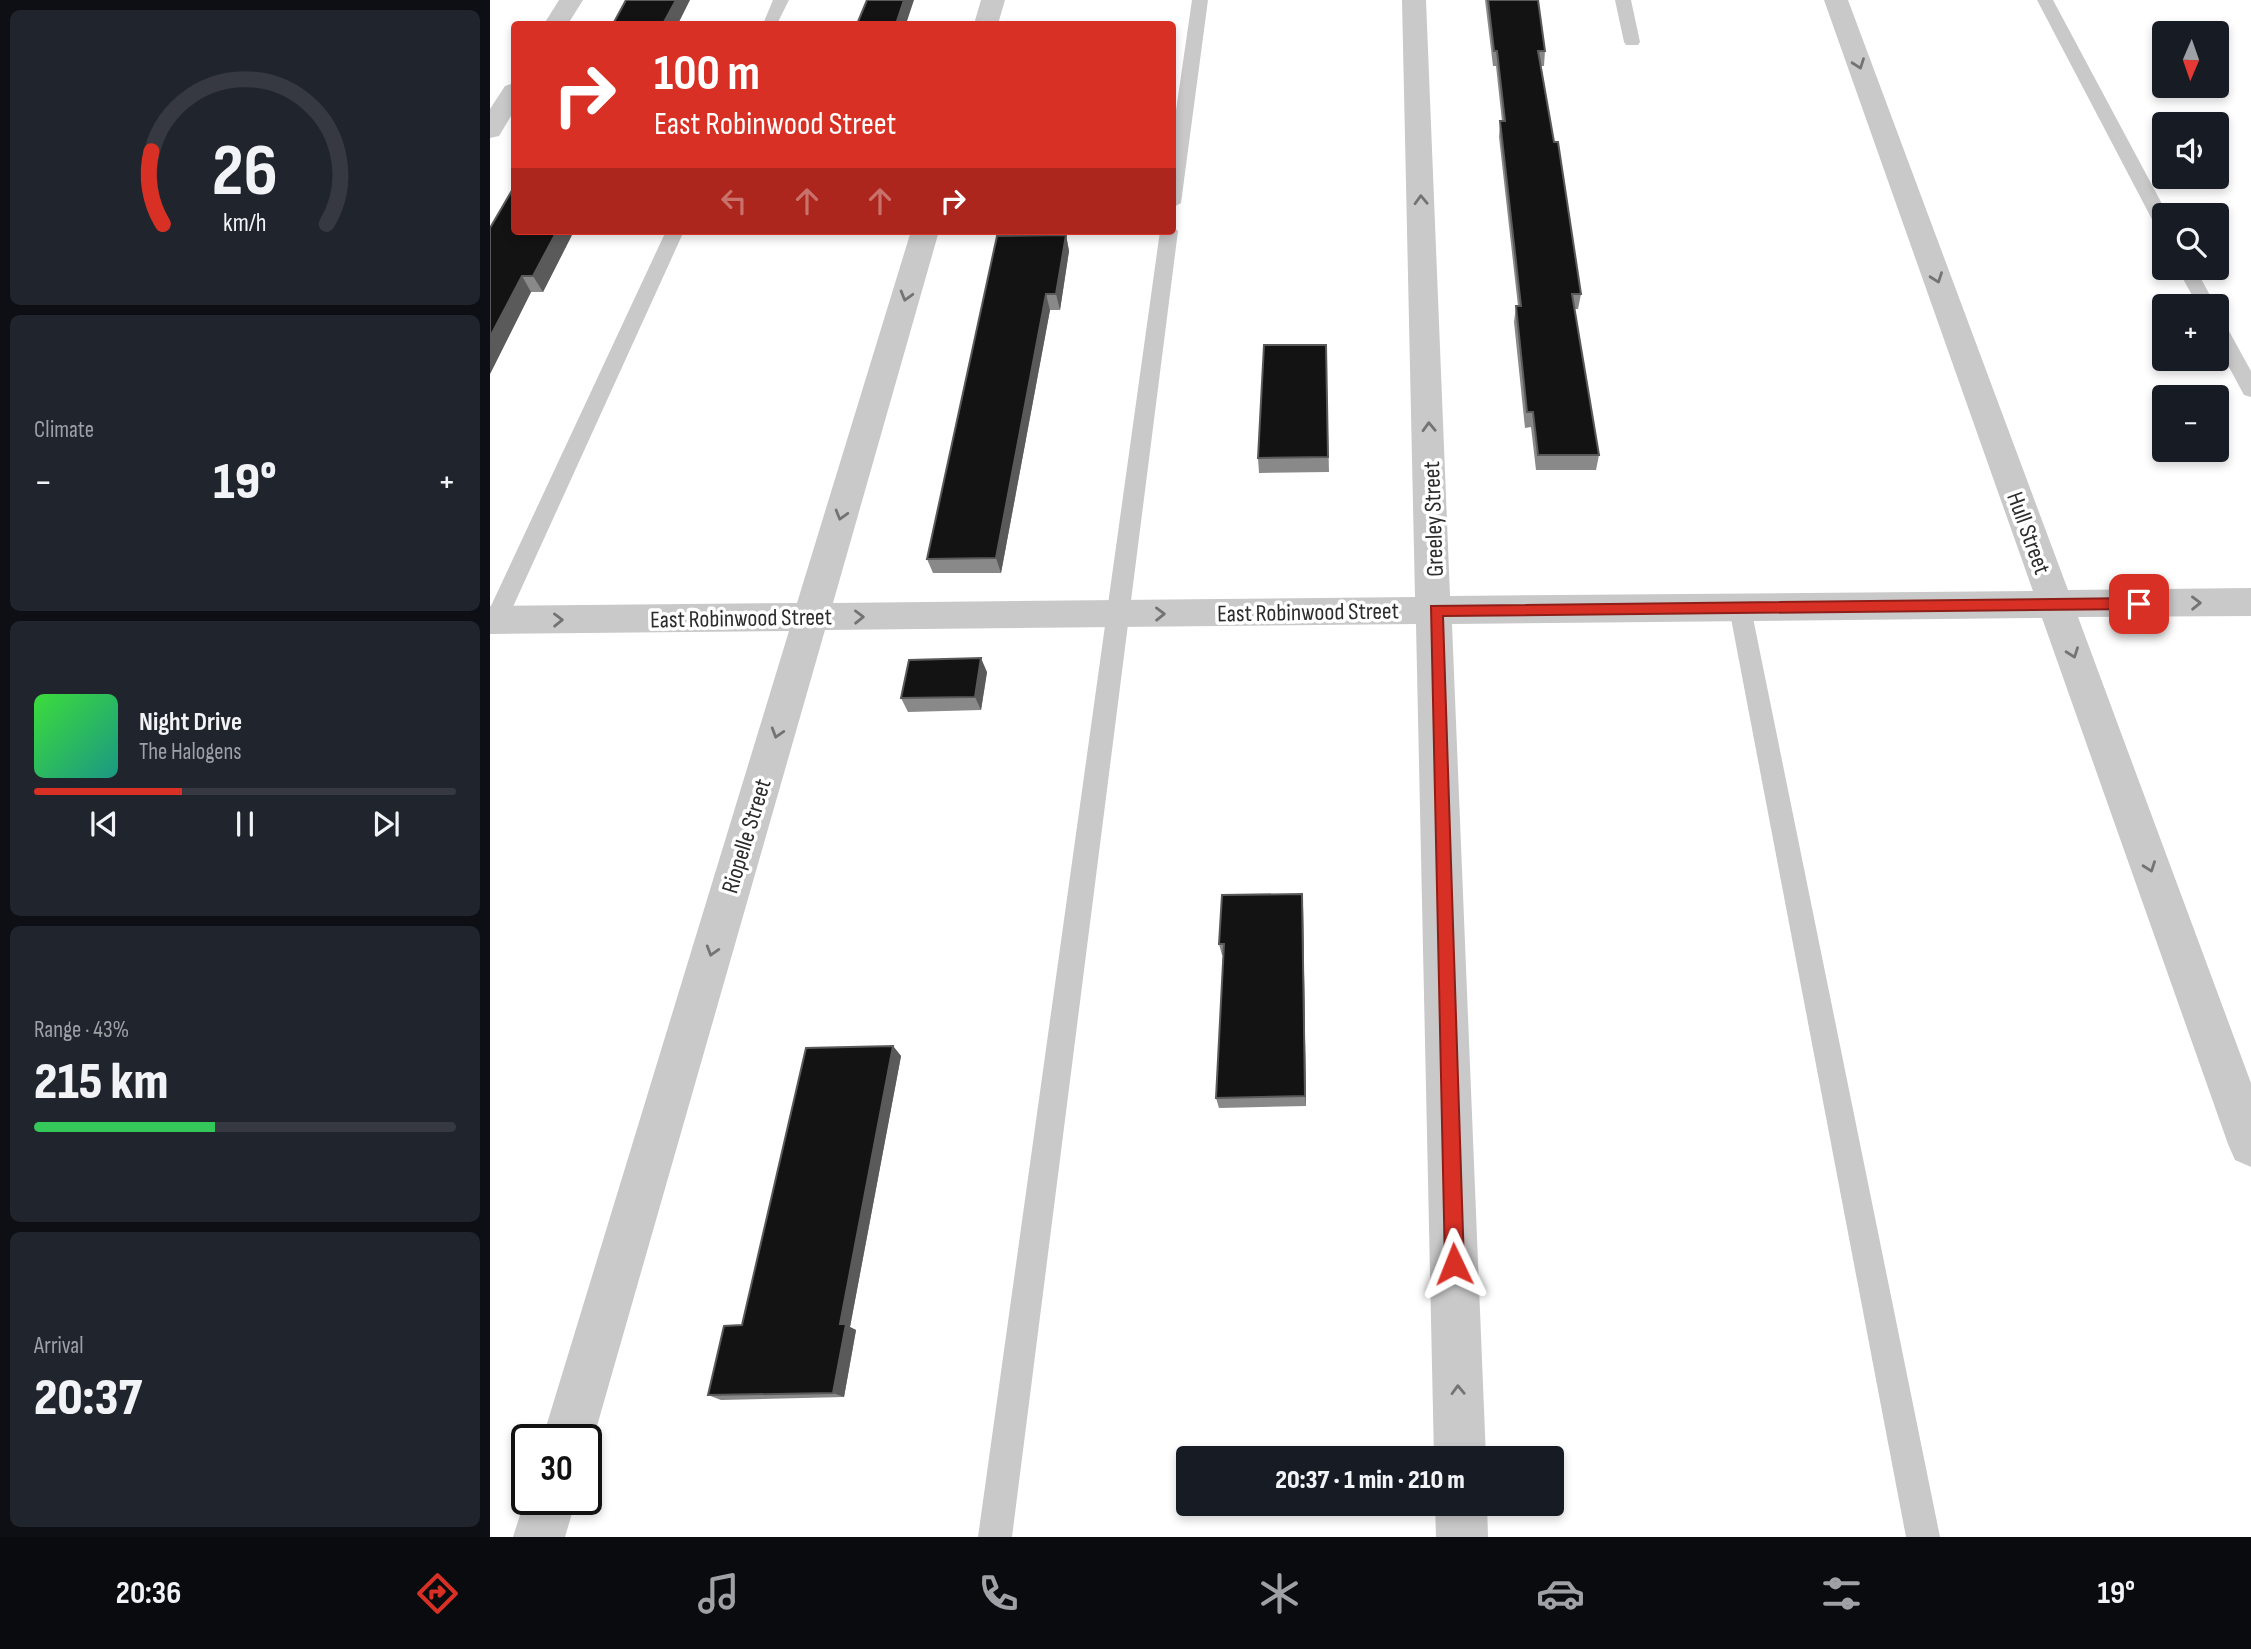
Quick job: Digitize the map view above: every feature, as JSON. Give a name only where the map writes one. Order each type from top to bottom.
[{"type":"street","points":[[558,21],[571,0]]},
{"type":"street","points":[[987,21],[993,0]]},
{"type":"street","name":"Greeley Street","points":[[1414,0],[1436,610],[1460,1446]]},
{"type":"street","name":"Hull Street","points":[[1836,0],[2251,1144]]},
{"type":"street","points":[[490,130],[511,96]]},
{"type":"street","name":"Riopelle Street","points":[[572,1424],[924,235]]},
{"type":"street","name":"East Robinwood Street","points":[[493,620],[2251,602]]},
{"type":"street","points":[[539,1537],[546,1515]]},
{"type":"street","points":[[1461,1516],[1462,1537]]},
{"type":"lane","points":[[771,21],[781,0]]},
{"type":"lane","points":[[1176,174],[1200,0]]},
{"type":"lane","points":[[1623,0],[1632,42]]},
{"type":"lane","points":[[2045,0],[2152,203]]},
{"type":"lane","points":[[493,620],[673,235]]},
{"type":"lane","points":[[995,1537],[1168,235]]},
{"type":"lane","points":[[2229,349],[2251,390]]},
{"type":"lane","points":[[1740,608],[1923,1537]]},
{"type":"building","points":[[626,0],[676,0],[665,21],[615,21]]},
{"type":"building","points":[[867,0],[904,0],[897,21],[858,21]]},
{"type":"building","points":[[1488,0],[1538,0],[1545,51],[1538,51],[1554,142],[1558,142],[1581,294],[1572,294],[1599,455],[1538,455],[1533,412],[1527,412],[1516,306],[1521,306],[1500,121],[1505,121]]},
{"type":"building","points":[[511,192],[511,235],[555,235],[533,276],[522,276],[490,337],[490,228]]},
{"type":"building","points":[[1066,235],[1056,294],[1046,294],[996,558],[927,559],[997,236]]},
{"type":"building","points":[[1264,345],[1326,345],[1328,457],[1258,458]]},
{"type":"building","points":[[981,658],[975,697],[901,698],[909,660]]},
{"type":"building","points":[[1302,894],[1305,1096],[1216,1098],[1224,944],[1219,944],[1222,895]]},
{"type":"building","points":[[893,1046],[840,1324],[846,1324],[833,1393],[708,1395],[724,1326],[742,1325],[806,1048]]},
{"type":"route","points":[[1454,1264],[1436,610],[2139,604]]}]
